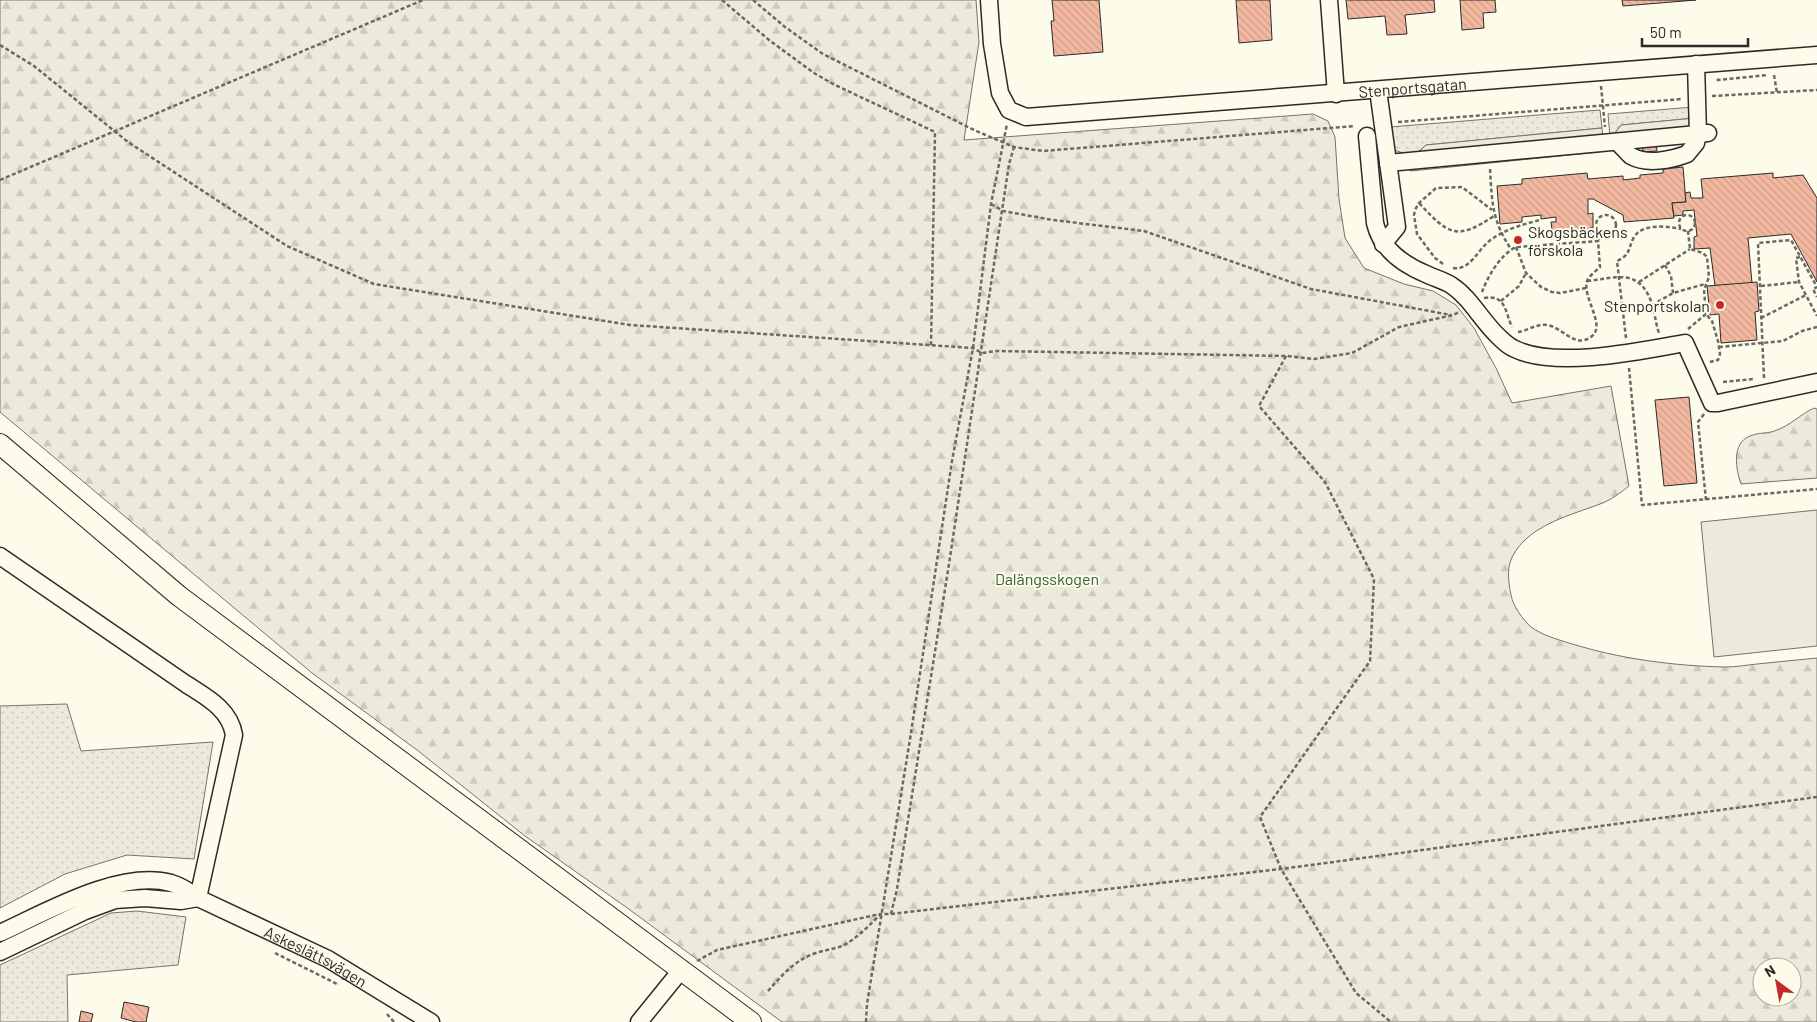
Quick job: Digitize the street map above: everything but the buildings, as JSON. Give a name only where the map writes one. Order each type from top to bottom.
[{"type":"main road","points":[[0,444],[179,596],[751,1022]]},
{"type":"street","points":[[989,0],[992,44],[1000,93],[1009,110]]},
{"type":"street","points":[[1329,0],[1336,94]]},
{"type":"street","name":"Stenportsgatan","points":[[1009,110],[1026,117],[1057,116],[1817,55]]},
{"type":"street","points":[[1612,142],[1633,157],[1645,160],[1661,160],[1687,154],[1703,133],[1696,64]]},
{"type":"street","points":[[1378,90],[1397,227],[1383,244]]},
{"type":"street","points":[[1388,163],[1703,133]]},
{"type":"street","points":[[1367,136],[1374,223],[1377,234],[1383,244],[1400,261],[1413,269],[1451,285],[1500,337],[1515,349],[1540,356],[1594,356],[1628,353],[1685,343],[1712,403],[1718,404],[1817,382]]},
{"type":"street","points":[[0,556],[178,679],[212,700],[227,715],[232,724],[234,735],[198,898],[181,901],[145,898],[115,900],[85,911],[0,952]]},
{"type":"street","name":"Askeslättsvägen","points":[[0,933],[95,890],[119,884],[149,880],[170,882],[185,888],[198,898],[328,960],[430,1022]]},
{"type":"street","points":[[639,1022],[682,969]]},
{"type":"path","points":[[0,180],[423,0]]},
{"type":"path","points":[[722,0],[769,40],[814,73],[833,84],[935,132],[931,345]]},
{"type":"path","points":[[0,45],[34,66],[128,142],[287,246],[374,284],[630,325],[973,348],[982,354],[997,351],[1286,356],[1314,359],[1352,353],[1399,327],[1453,315],[1471,305]]},
{"type":"path","points":[[1600,72],[1612,142]]},
{"type":"path","points":[[1774,75],[1777,93]]},
{"type":"path","points":[[866,1022],[867,1004],[911,733],[952,461],[973,348],[991,204],[1009,110]]},
{"type":"path","points":[[891,914],[897,889],[982,354],[1009,164],[1014,147]]},
{"type":"path","points":[[1490,168],[1492,210],[1500,234],[1510,250]]},
{"type":"path","points":[[1492,210],[1462,187],[1436,188],[1420,203],[1414,215],[1418,234],[1435,258],[1454,268],[1466,267],[1491,239],[1540,220]]},
{"type":"path","points":[[1420,203],[1438,223],[1452,230],[1472,230],[1494,216]]},
{"type":"path","points":[[991,204],[1003,211],[1053,220],[1144,231],[1311,289],[1453,315]]},
{"type":"path","points":[[1681,228],[1678,224],[1680,218],[1690,215],[1694,219],[1695,224],[1688,231]]},
{"type":"path","points":[[1598,241],[1516,247],[1510,250],[1493,270],[1485,283],[1480,298],[1491,296],[1501,301],[1513,329],[1517,332],[1545,324],[1554,326],[1561,333],[1581,341],[1592,336],[1597,325],[1586,288],[1587,282],[1600,267],[1598,241],[1600,233],[1597,225],[1599,219],[1604,216],[1611,217],[1615,222],[1614,231],[1610,235],[1600,233]]},
{"type":"path","points":[[1688,231],[1670,226],[1650,228],[1636,234],[1628,254],[1625,258],[1617,261],[1628,353],[1642,505],[1817,489]]},
{"type":"path","points":[[1688,231],[1690,249]]},
{"type":"path","points":[[1764,378],[1758,243],[1791,240],[1817,288],[1813,289],[1817,297]]},
{"type":"path","points":[[1516,247],[1526,273],[1541,287],[1560,293],[1586,288]]},
{"type":"path","points":[[1639,282],[1690,249]]},
{"type":"path","points":[[1690,249],[1707,257],[1709,277],[1705,284],[1706,314],[1712,321],[1716,331],[1719,347],[1718,360],[1694,366]]},
{"type":"path","points":[[1800,257],[1796,258],[1799,282],[1817,316]]},
{"type":"path","points":[[1665,265],[1671,276],[1673,293]]},
{"type":"path","points":[[1501,301],[1519,286],[1526,273]]},
{"type":"path","points":[[1587,282],[1628,277],[1643,285],[1652,305],[1663,347]]},
{"type":"path","points":[[1761,286],[1799,282]]},
{"type":"path","points":[[1652,305],[1673,293],[1705,284]]},
{"type":"path","points":[[1760,318],[1806,295]]},
{"type":"path","points":[[1685,343],[1688,329],[1706,314]]},
{"type":"path","points":[[1719,347],[1784,341],[1802,331],[1817,327]]},
{"type":"path","points":[[1286,356],[1258,406],[1324,482],[1374,579],[1370,661],[1260,817],[1281,869],[1356,993],[1391,1022]]},
{"type":"path","points":[[1706,500],[1698,422],[1712,403]]},
{"type":"path","points":[[682,969],[717,950],[882,914],[1281,869],[1817,797]]},
{"type":"path","points":[[768,991],[786,970],[802,959],[815,953],[842,946],[882,914]]},
{"type":"path","points":[[273,952],[344,988]]},
{"type":"path","points":[[386,1013],[394,1022]]},
{"type":"green space","name":"Dalängsskogen","points":[[0,0],[976,0],[979,42],[964,140],[1313,114],[1328,121],[1335,137],[1339,199],[1345,238],[1364,268],[1404,284],[1433,291],[1456,305],[1474,328],[1496,368],[1512,403],[1611,386],[1629,486],[1604,502],[1542,527],[1523,542],[1512,557],[1509,567],[1509,584],[1512,599],[1525,621],[1540,632],[1588,649],[1627,657],[1667,663],[1726,667],[1817,658],[1817,1022],[782,1022],[626,907],[525,836],[417,750],[312,673],[0,412]]},
{"type":"green space","points":[[1694,107],[1695,118],[1621,125],[1610,137],[1608,114]]},
{"type":"green space","points":[[1600,110],[1602,128],[1426,145],[1418,152],[1403,153],[1394,150],[1390,127]]},
{"type":"green space","points":[[1814,408],[1817,409],[1817,478],[1741,484],[1736,457],[1740,444],[1744,439],[1782,428]]},
{"type":"green space","points":[[1817,510],[1817,646],[1714,657],[1701,522]]},
{"type":"green space","points":[[67,704],[81,751],[213,742],[194,859],[127,855],[65,874],[0,908],[0,706]]},
{"type":"green space","points":[[137,911],[186,917],[178,965],[67,975],[68,1022],[0,1022],[0,965],[111,913]]},
{"type":"shaded area","points":[[1695,118],[1689,130],[1612,137],[1621,125]]},
{"type":"shaded area","points":[[1602,128],[1604,147],[1599,152],[1411,171],[1407,168],[1420,165],[1419,152],[1426,145]]},
{"type":"place","name":"Skogsbäckens förskola","points":[[1518,240]]},
{"type":"place","name":"Stenportskolan","points":[[1720,305]]}]
